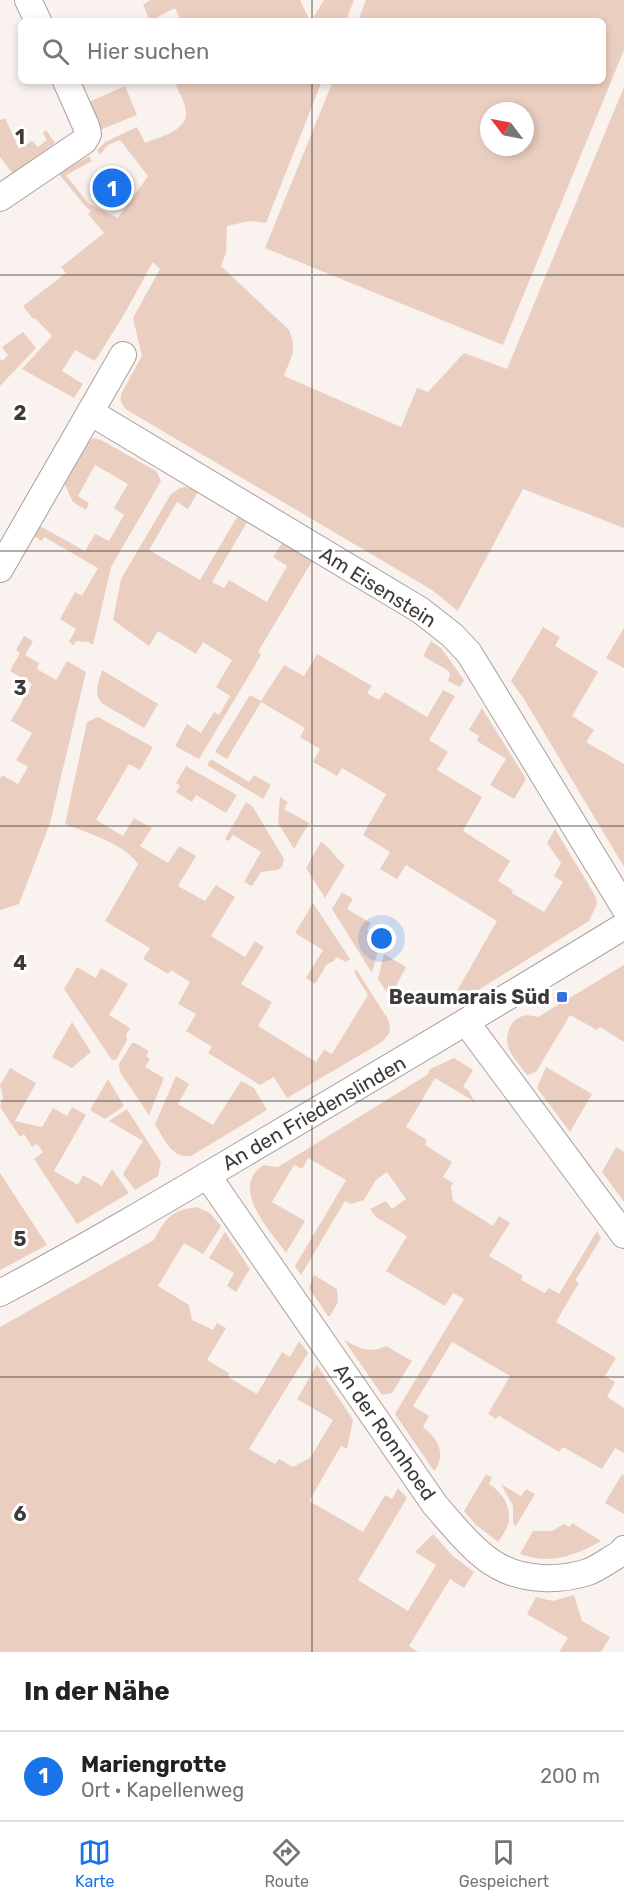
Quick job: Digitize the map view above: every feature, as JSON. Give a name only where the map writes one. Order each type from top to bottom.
[{"type":"street","points":[[28,0],[37,18]]},
{"type":"street","points":[[0,198],[84,141],[88,134],[86,126],[67,84]]},
{"type":"street","points":[[0,569],[123,355]]},
{"type":"street","name":"Am Eisenstein","points":[[90,412],[420,610],[452,635],[469,653],[624,907]]},
{"type":"street","name":"An den Friedenslinden","points":[[0,1293],[62,1260],[207,1175],[624,926]]},
{"type":"street","points":[[466,1022],[624,1235]]},
{"type":"street","name":"An der Ronnhoed","points":[[207,1175],[435,1505],[465,1539],[497,1566],[526,1576],[556,1578],[589,1572],[624,1550]]},
{"type":"shaded area","points":[[150,0],[300,0],[309,18],[180,18],[175,8],[156,18],[149,18],[143,5]]},
{"type":"shaded area","points":[[324,0],[354,0],[347,18],[313,18]]},
{"type":"shaded area","points":[[366,0],[624,0],[624,50],[503,345],[265,248],[332,84],[606,84],[606,18],[359,18]]},
{"type":"shaded area","points":[[321,84],[266,223],[250,221],[227,226],[226,253],[221,266],[289,330],[293,349],[284,376],[401,427],[417,388],[428,392],[464,353],[507,369],[624,87],[624,528],[523,489],[458,611],[432,590],[125,408],[121,400],[122,392],[142,356],[133,318],[160,269],[153,262],[95,361],[75,350],[62,371],[83,384],[74,398],[22,369],[52,336],[35,318],[33,319],[23,306],[66,273],[61,267],[104,233],[88,214],[91,211],[58,173],[89,156],[92,161],[66,175],[89,204],[118,218],[148,176],[120,140],[108,145],[100,155],[97,150],[105,142],[137,127],[145,143],[177,129],[185,119],[186,113],[184,102],[176,85]]},
{"type":"shaded area","points":[[125,86],[137,115],[100,130],[87,103]]},
{"type":"shaded area","points":[[5,118],[19,149],[32,141],[38,147],[47,140],[43,133],[46,130],[55,143],[13,174],[0,157],[0,120]]},
{"type":"shaded area","points":[[23,332],[36,348],[0,386],[0,359],[2,361],[8,355],[2,347]]},
{"type":"shaded area","points":[[93,438],[101,440],[156,471],[161,481],[111,567],[93,645],[76,641],[74,645],[69,642],[76,629],[60,619],[75,592],[82,596],[98,568],[44,537],[42,541],[34,536],[40,526],[85,551],[95,534],[109,541],[124,515],[114,508],[128,484],[95,465],[78,496],[89,503],[86,510],[73,502],[64,483],[88,442]]},
{"type":"shaded area","points":[[186,487],[198,492],[188,509],[177,502],[149,550],[200,580],[237,517],[247,522],[212,582],[224,588],[229,580],[267,602],[287,566],[273,557],[282,543],[312,561],[258,652],[261,655],[199,759],[175,746],[187,724],[201,733],[214,712],[219,715],[230,696],[216,687],[232,660],[203,642],[196,654],[158,631],[149,646],[113,620],[121,579],[171,494]]},
{"type":"shaded area","points":[[543,627],[560,637],[555,646],[598,672],[572,716],[594,730],[586,742],[624,764],[624,867],[511,681]]},
{"type":"shaded area","points":[[624,628],[624,668],[606,658]]},
{"type":"shaded area","points":[[24,636],[33,641],[25,655],[39,663],[37,669],[56,680],[67,661],[86,672],[50,823],[19,904],[0,910],[0,779],[2,775],[18,784],[28,767],[16,760],[32,733],[11,721],[32,684],[10,671],[20,653],[16,650]]},
{"type":"shaded area","points":[[431,641],[441,648],[464,680],[460,687],[448,681],[450,674],[447,670],[423,656]]},
{"type":"shaded area","points":[[317,654],[372,686],[367,693],[379,700],[385,692],[427,717],[443,690],[455,696],[429,740],[448,752],[437,770],[482,797],[463,831],[510,861],[498,881],[513,890],[512,893],[544,912],[563,882],[554,876],[561,863],[547,843],[555,829],[596,897],[597,904],[589,921],[464,999],[458,989],[497,921],[406,865],[397,879],[380,869],[390,852],[363,835],[386,794],[342,768],[337,776],[313,762],[320,749],[300,737],[305,728],[261,702],[227,759],[215,752],[250,695],[261,701],[284,665],[304,676]]},
{"type":"shaded area","points":[[102,670],[158,704],[144,728],[100,700],[97,688]]},
{"type":"shaded area","points":[[482,708],[526,779],[514,799],[490,785],[506,759],[477,741],[479,736],[469,730]]},
{"type":"shaded area","points":[[98,717],[153,747],[140,770],[129,764],[96,820],[123,836],[134,818],[152,828],[140,846],[168,863],[179,846],[196,856],[178,886],[205,901],[216,885],[235,897],[211,936],[245,957],[255,941],[264,947],[241,984],[272,1002],[258,1026],[316,1062],[324,1050],[332,1054],[368,995],[354,972],[356,969],[389,1021],[390,1032],[382,1042],[287,1098],[274,1077],[260,1085],[208,1053],[212,1047],[186,1031],[196,1014],[178,1004],[190,982],[171,970],[168,974],[143,959],[150,948],[105,921],[138,864],[115,845],[65,824],[87,722]]},
{"type":"shaded area","points":[[211,759],[249,782],[254,775],[271,785],[263,799],[207,765]]},
{"type":"shaded area","points":[[186,766],[237,795],[226,813],[196,795],[192,802],[176,792],[180,786],[176,783]]},
{"type":"shaded area","points":[[280,797],[288,802],[284,809],[309,823],[294,849],[278,823]]},
{"type":"shaded area","points":[[246,802],[253,807],[284,859],[282,867],[277,870],[261,872],[252,886],[244,882],[261,852],[233,835],[229,841],[225,839]]},
{"type":"shaded area","points":[[321,842],[345,865],[325,898],[306,868]]},
{"type":"shaded area","points":[[342,892],[353,899],[347,909],[371,923],[367,930],[378,936],[375,941],[382,945],[372,973],[332,909]]},
{"type":"shaded area","points":[[313,903],[350,959],[346,962],[336,957],[334,961],[327,964],[315,984],[306,978],[323,950],[295,933]]},
{"type":"shaded area","points":[[384,954],[406,967],[390,997],[378,979]]},
{"type":"shaded area","points":[[624,965],[624,1042],[600,1027],[597,1030],[570,1015],[536,1072],[527,1075],[508,1047],[508,1033],[515,1020],[525,1015],[538,1017]]},
{"type":"shaded area","points":[[77,967],[96,978],[101,968],[128,984],[109,1015],[130,1028],[126,1035],[127,1040],[116,1060],[112,1060],[64,989]]},
{"type":"shaded area","points":[[72,1022],[91,1052],[72,1068],[52,1057]]},
{"type":"shaded area","points":[[132,1043],[149,1051],[146,1056],[150,1059],[145,1067],[164,1078],[149,1115],[120,1072],[119,1064]]},
{"type":"shaded area","points":[[454,1058],[473,1070],[463,1087],[468,1090],[475,1102],[435,1078],[406,1127],[427,1140],[425,1145],[452,1162],[443,1177],[453,1183],[451,1187],[453,1201],[493,1226],[499,1216],[510,1223],[489,1256],[523,1276],[521,1280],[545,1293],[549,1288],[559,1294],[597,1231],[601,1238],[575,1281],[579,1283],[556,1322],[616,1358],[605,1376],[615,1382],[607,1397],[624,1408],[624,1453],[615,1448],[602,1469],[563,1447],[559,1452],[499,1416],[496,1419],[488,1414],[510,1376],[452,1342],[413,1406],[429,1416],[423,1427],[433,1436],[440,1453],[438,1465],[434,1471],[395,1414],[464,1299],[453,1293],[445,1306],[386,1271],[407,1236],[376,1217],[370,1209],[386,1201],[392,1209],[406,1199],[387,1172],[376,1180],[364,1200],[351,1204],[345,1201],[301,1275],[295,1266],[346,1180],[308,1158],[302,1169],[294,1165],[272,1202],[305,1221],[286,1253],[263,1221],[251,1197],[250,1186],[254,1175],[263,1165],[278,1167],[427,1075],[430,1069]]},
{"type":"shaded area","points":[[546,1067],[592,1094],[570,1132],[537,1088]]},
{"type":"shaded area","points":[[10,1068],[36,1083],[15,1121],[42,1127],[53,1108],[67,1116],[72,1107],[86,1115],[54,1171],[78,1185],[83,1175],[102,1186],[112,1169],[129,1193],[77,1224],[34,1159],[43,1152],[37,1144],[32,1147],[24,1134],[20,1137],[0,1107],[3,1098],[0,1085]]},
{"type":"shaded area","points":[[176,1076],[189,1084],[178,1104],[213,1125],[241,1081],[254,1088],[267,1110],[191,1156],[184,1156],[169,1147],[155,1124]]},
{"type":"shaded area","points":[[108,1079],[124,1106],[105,1119],[90,1110]]},
{"type":"shaded area","points":[[127,1109],[161,1162],[158,1176],[135,1190],[123,1174],[143,1141],[109,1121]]},
{"type":"shaded area","points":[[616,1147],[624,1152],[624,1202],[602,1172]]},
{"type":"shaded area","points":[[0,1173],[47,1245],[0,1270]]},
{"type":"shaded area","points":[[197,1207],[210,1213],[221,1226],[203,1254],[184,1243],[158,1286],[189,1305],[192,1320],[213,1330],[217,1323],[226,1328],[207,1360],[229,1373],[228,1377],[257,1394],[282,1352],[290,1357],[299,1341],[308,1353],[249,1449],[275,1464],[279,1459],[293,1467],[310,1458],[333,1420],[297,1399],[317,1365],[353,1420],[347,1449],[341,1446],[309,1501],[363,1532],[385,1495],[392,1499],[398,1488],[407,1498],[358,1580],[408,1611],[436,1565],[415,1552],[433,1534],[453,1556],[474,1572],[464,1588],[450,1579],[409,1646],[418,1652],[0,1652],[0,1327],[154,1240],[162,1226],[175,1213]]},
{"type":"shaded area","points":[[225,1232],[250,1269],[236,1292],[227,1286],[234,1273],[209,1258]]},
{"type":"shaded area","points":[[314,1275],[337,1289],[338,1302],[330,1316],[309,1288]]},
{"type":"shaded area","points":[[344,1340],[369,1350],[386,1346],[412,1361],[392,1393],[382,1395]]},
{"type":"shaded area","points":[[486,1474],[492,1478],[489,1484],[501,1495],[507,1505],[509,1515],[505,1532],[498,1542],[475,1524],[464,1511]]},
{"type":"shaded area","points":[[622,1474],[624,1475],[624,1514],[605,1503]]},
{"type":"shaded area","points":[[501,1484],[521,1496],[526,1489],[535,1494],[516,1526],[513,1524],[513,1506]]},
{"type":"shaded area","points":[[572,1523],[601,1541],[572,1555],[552,1559],[520,1554],[533,1531],[552,1531],[564,1524],[570,1527]]},
{"type":"shaded area","points":[[574,1595],[582,1621],[610,1637],[601,1652],[559,1652],[568,1638],[527,1614],[536,1597],[553,1601]]},
{"type":"place","name":"Mariengrotte","points":[[112,188]]},
{"type":"place","name":"Beaumarais Süd","points":[[562,997]]}]
